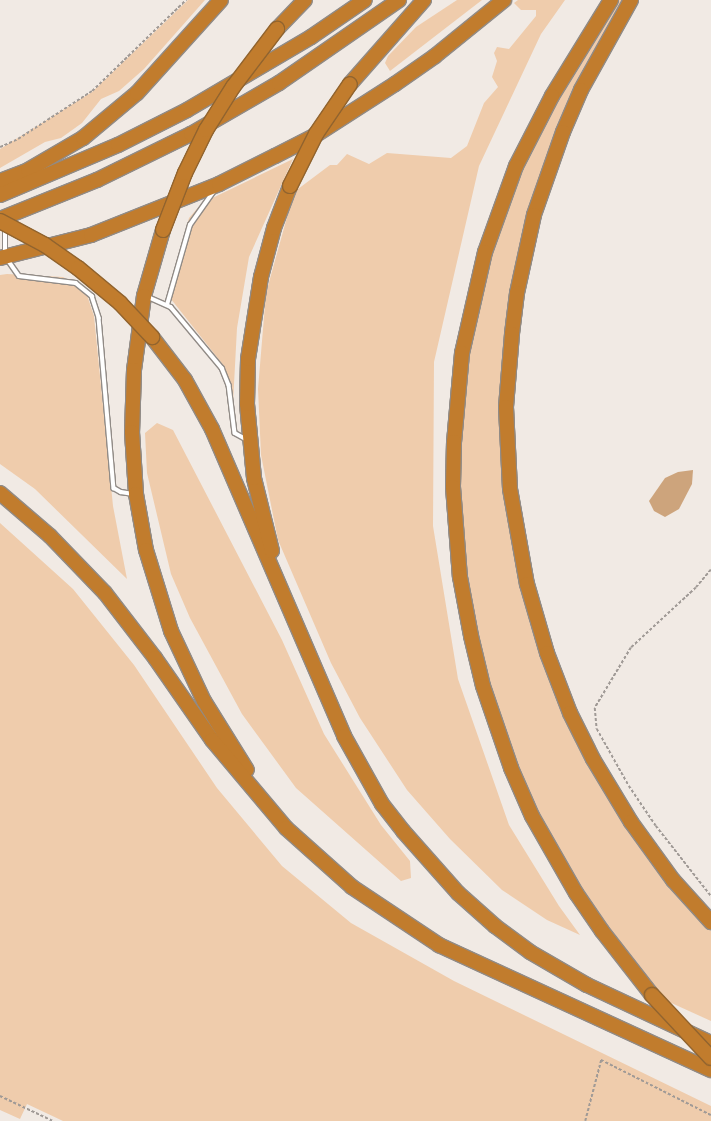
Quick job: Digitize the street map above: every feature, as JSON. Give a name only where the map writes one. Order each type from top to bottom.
[{"type":"highway","points":[[0,182],[28,170],[83,138],[137,93],[221,0]]},
{"type":"highway","points":[[286,828],[223,734],[182,658],[153,575],[136,494],[132,403],[134,370],[144,296],[163,230],[185,173],[206,130],[233,87],[278,29],[305,0]]},
{"type":"highway","points":[[0,195],[110,148],[187,110],[311,37],[365,0]]},
{"type":"highway","points":[[4,218],[97,180],[191,134],[279,83],[399,0]]},
{"type":"highway","points":[[288,605],[261,511],[249,440],[247,404],[252,320],[268,248],[290,186],[316,134],[350,84],[424,0]]},
{"type":"highway","points":[[410,16],[431,0]]},
{"type":"highway","points":[[3,258],[91,235],[219,184],[314,136],[435,56],[504,0]]},
{"type":"highway","points":[[611,0],[552,96],[516,166],[485,252],[462,353],[454,442],[453,487],[458,556],[468,622],[483,686],[509,762],[532,816],[576,893],[602,931],[652,995],[711,1058]]},
{"type":"highway","points":[[631,0],[581,90],[560,139],[534,215],[517,293],[512,334],[506,407],[509,474],[516,531],[527,584],[547,653],[570,712],[596,764],[631,822],[674,880],[711,922]]},
{"type":"highway","points":[[4,218],[78,268],[120,303],[152,337],[185,380],[212,429],[344,736],[363,771],[403,831],[440,876],[495,926],[549,964],[622,1002],[711,1043]]},
{"type":"highway","points":[[0,493],[50,536],[105,593],[146,645],[212,740],[286,828],[352,887],[420,934],[477,964],[711,1070]]},
{"type":"lane","points":[[167,305],[190,225],[219,184]]},
{"type":"lane","points":[[4,218],[3,258],[19,276],[76,283],[92,296],[99,318],[114,488],[121,492],[136,494]]},
{"type":"lane","points":[[144,296],[167,305],[222,368],[229,385],[236,433],[249,440]]},
{"type":"path","points":[[0,147],[18,139],[92,91],[186,0]]},
{"type":"path","points":[[711,570],[696,588],[631,648],[595,708],[597,729],[629,786],[656,826],[711,896]]},
{"type":"path","points":[[585,1121],[601,1060],[711,1114]]},
{"type":"path","points":[[0,1096],[53,1121]]},
{"type":"shaded area","points":[[188,0],[205,0],[144,69],[119,91],[101,99],[82,123],[61,138],[45,142],[0,168],[0,149],[92,92]]},
{"type":"shaded area","points":[[457,0],[482,0],[390,71],[385,63],[388,56],[416,27]]},
{"type":"shaded area","points":[[518,0],[565,0],[541,34],[479,166],[434,362],[433,526],[458,679],[509,825],[559,906],[580,935],[547,920],[502,890],[450,839],[407,790],[360,718],[331,663],[278,540],[261,455],[258,389],[266,293],[294,192],[330,165],[337,165],[347,154],[369,164],[387,153],[451,158],[467,146],[484,103],[498,87],[492,77],[497,61],[494,53],[497,47],[509,49],[536,16],[536,10],[521,10],[514,3]]},
{"type":"shaded area","points":[[617,0],[624,0],[569,101],[528,214],[515,267],[505,332],[502,397],[514,547],[530,624],[559,702],[600,786],[662,875],[711,931],[711,1021],[667,1001],[604,929],[535,808],[500,719],[477,632],[465,556],[460,472],[463,396],[474,328],[489,264],[506,208],[535,139],[557,95]]},
{"type":"shaded area","points":[[293,159],[249,257],[237,328],[232,422],[224,366],[167,294],[189,218],[202,203]]},
{"type":"shaded area","points":[[7,274],[63,277],[85,289],[94,316],[113,506],[127,579],[35,489],[0,464],[0,275]]},
{"type":"shaded area","points":[[157,423],[173,430],[282,640],[324,734],[381,825],[410,861],[411,878],[401,881],[296,788],[242,714],[190,618],[171,574],[147,473],[145,433]]},
{"type":"shaded area","points":[[693,470],[692,484],[679,509],[665,517],[654,511],[649,501],[665,478],[678,472]]},
{"type":"shaded area","points":[[0,523],[73,589],[134,665],[217,788],[282,866],[351,923],[454,981],[711,1106],[711,1121],[63,1121],[27,1104],[20,1119],[0,1110]]}]
